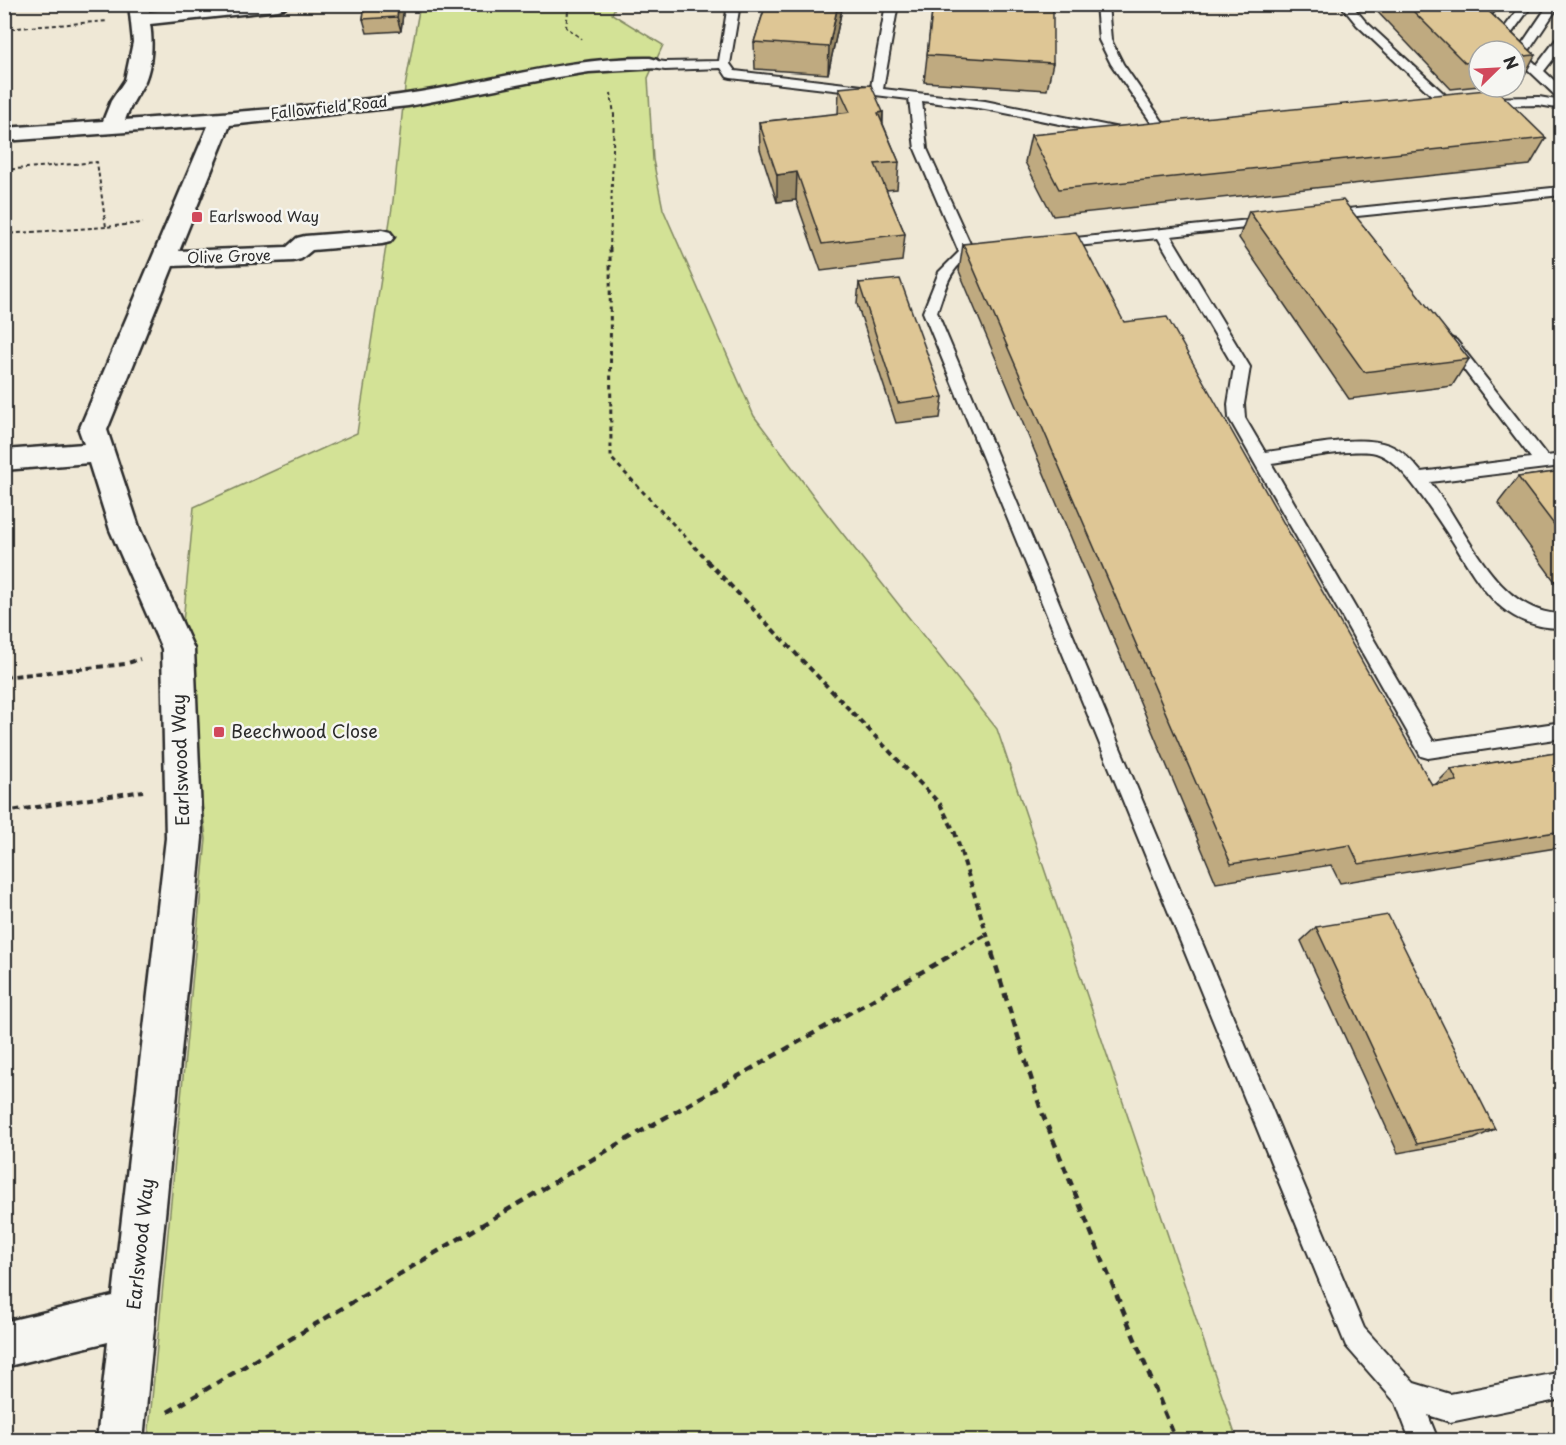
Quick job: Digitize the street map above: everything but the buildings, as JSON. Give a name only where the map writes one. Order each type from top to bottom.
[{"type":"street","points":[[112,126],[121,101],[135,80],[142,42],[139,12],[279,4]]},
{"type":"street","name":"Fallowfield Road","points":[[4,135],[411,100],[608,63],[650,64]]},
{"type":"street","name":"Earlswood Way","points":[[120,1440],[184,838],[178,649],[125,530],[93,430],[222,118]]},
{"type":"street","name":"Olive Grove","points":[[164,259],[293,254],[305,243],[382,237]]},
{"type":"street","points":[[4,460],[100,452]]},
{"type":"street","points":[[4,1345],[134,1313]]},
{"type":"lane","points":[[734,4],[724,63],[731,74],[985,105],[1119,132],[1156,128],[1105,40],[1102,4]]},
{"type":"lane","points":[[877,91],[892,4]]},
{"type":"lane","points":[[1345,4],[1360,23],[1453,104],[1539,100],[1562,105]]},
{"type":"lane","points":[[1489,26],[1495,4]]},
{"type":"lane","points":[[1489,26],[1528,4]]},
{"type":"lane","points":[[1527,46],[1555,4]]},
{"type":"lane","points":[[1489,26],[1502,39]]},
{"type":"lane","points":[[1537,72],[1562,39]]},
{"type":"lane","points":[[650,64],[665,66],[724,63]]},
{"type":"lane","points":[[1527,63],[1562,95]]},
{"type":"lane","points":[[915,96],[921,149],[967,253]]},
{"type":"lane","points":[[1316,217],[1562,191]]},
{"type":"lane","points":[[1351,213],[1365,231]]},
{"type":"lane","points":[[1047,245],[1280,220]]},
{"type":"lane","points":[[1162,233],[1242,367],[1242,379],[1234,404],[1237,418],[1428,750],[1562,730]]},
{"type":"lane","points":[[990,251],[967,253],[951,262],[943,274],[930,312],[1355,1337],[1406,1394],[1424,1440]]},
{"type":"lane","points":[[1443,333],[1543,462]]},
{"type":"lane","points":[[1260,459],[1356,446],[1372,446],[1389,452],[1400,459],[1417,478],[1502,600],[1532,618],[1562,621]]},
{"type":"lane","points":[[1417,478],[1562,460]]},
{"type":"lane","points":[[1406,1394],[1450,1408],[1562,1385]]},
{"type":"path","points":[[569,4],[566,27],[571,33],[597,46],[604,53],[608,63],[614,115],[609,295],[611,458],[751,608],[940,804],[955,833],[1041,1110],[1176,1440]]},
{"type":"path","points":[[4,29],[139,12]]},
{"type":"path","points":[[4,170],[97,162],[106,227]]},
{"type":"path","points":[[4,234],[180,220]]},
{"type":"path","points":[[4,677],[125,664],[178,649]]},
{"type":"path","points":[[4,812],[182,786]]},
{"type":"path","points":[[158,1418],[603,1153],[986,935]]},
{"type":"green space","points":[[420,5],[616,5],[612,14],[663,45],[648,78],[653,160],[663,209],[754,416],[824,510],[997,729],[1237,1440],[148,1440],[206,839],[182,633],[194,507],[357,433],[393,201],[405,87]]},
{"type":"place","name":"Earlswood Way","points":[[197,217]]},
{"type":"place","name":"Beechwood Close","points":[[219,732]]}]
